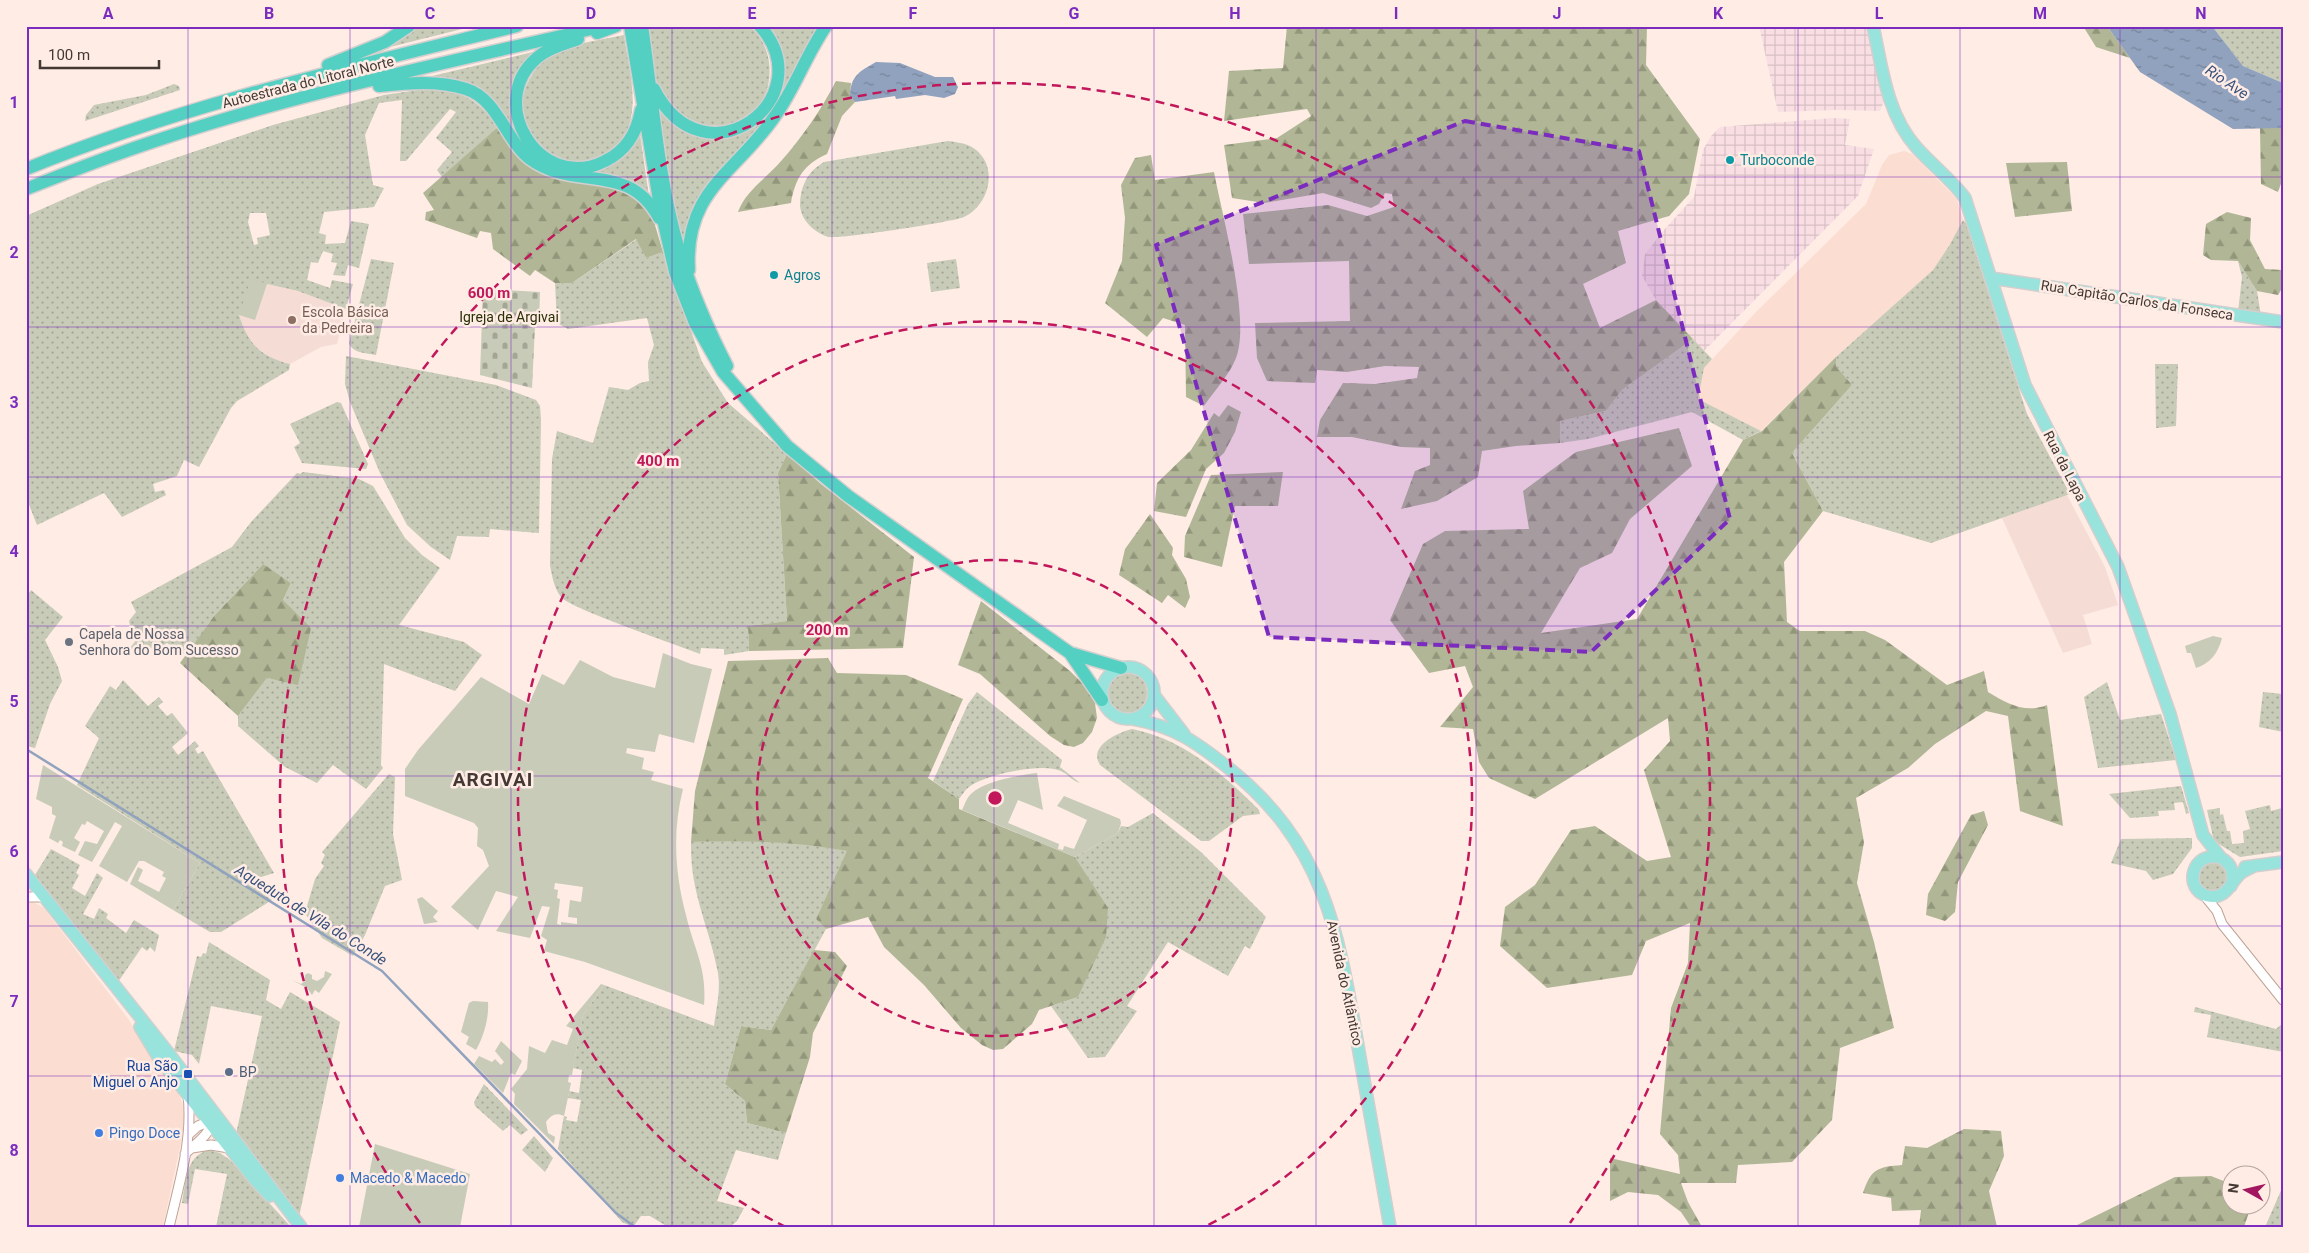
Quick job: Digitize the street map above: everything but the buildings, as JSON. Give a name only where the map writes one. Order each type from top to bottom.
[{"type":"highway","points":[[309,77],[311,71],[356,56],[385,42],[409,26]]},
{"type":"highway","name":"Autoestrada do Litoral Norte","points":[[26,169],[152,122],[309,77],[517,26]]},
{"type":"highway","name":"Autoestrada do Litoral Norte","points":[[26,189],[161,139],[241,115],[372,81],[604,26]]},
{"type":"highway","points":[[616,26],[572,41],[542,54],[527,70],[516,94],[520,130],[531,147],[546,160],[567,167],[593,167],[612,158],[631,139],[639,118],[642,98]]},
{"type":"highway","points":[[630,26],[639,44],[650,78],[664,107],[689,127],[704,132],[718,133],[742,128],[763,111],[775,91],[778,64],[768,37],[760,26]]},
{"type":"highway","points":[[642,26],[639,44],[642,98],[665,230],[675,272],[695,323],[718,364],[750,405],[787,446],[832,484],[1070,653],[1121,668]]},
{"type":"highway","points":[[690,283],[690,240],[700,207],[724,173],[764,133],[777,114],[813,46],[826,26]]},
{"type":"highway","points":[[650,78],[670,211],[679,251],[690,283],[718,346],[750,405]]},
{"type":"highway","points":[[372,81],[377,86],[413,82],[468,89],[486,101],[529,158],[551,170],[567,175],[611,180],[626,184],[650,203],[665,230]]},
{"type":"highway","points":[[1070,653],[1102,700]]},
{"type":"main road","name":"Rua da Lapa","points":[[1873,26],[1895,115],[1916,148],[1953,182],[1965,198],[2025,385],[2118,567],[2170,714],[2202,835],[2197,863]]},
{"type":"main road","name":"Rua Capitão Carlos da Fonseca","points":[[1991,278],[2283,322]]},
{"type":"main road","points":[[1133,719],[1148,710],[1154,695],[1153,687],[1144,674],[1130,668],[1121,668],[1108,677],[1102,689],[1102,700],[1112,714],[1184,734]]},
{"type":"main road","points":[[1154,695],[1184,734]]},
{"type":"main road","name":"Avenida do Atlântico","points":[[1184,734],[1238,775],[1280,817],[1301,849],[1322,890],[1335,928],[1342,960],[1390,1227]]},
{"type":"main road","name":"Rua da Lapa","points":[[2202,835],[2223,859]]},
{"type":"main road","points":[[2252,867],[2241,873],[2229,888],[2216,897],[2204,895],[2195,886],[2193,880],[2192,874],[2197,863],[2207,857],[2223,859],[2232,865],[2252,867],[2283,862]]},
{"type":"main road","points":[[2223,859],[2233,875],[2229,888]]},
{"type":"main road","points":[[27,879],[45,897],[212,1109],[301,1227]]},
{"type":"main road","points":[[118,991],[158,1057],[255,1180],[301,1227]]},
{"type":"street","points":[[2220,916],[2229,888]]},
{"type":"street","points":[[2204,895],[2211,901],[2220,916],[2222,924],[2283,1000]]},
{"type":"street","points":[[26,896],[45,897]]},
{"type":"street","points":[[169,1227],[188,1151],[190,1118],[188,1095]]},
{"type":"street","points":[[188,1151],[211,1123],[212,1109]]},
{"type":"street","points":[[188,1135],[198,1126],[211,1123],[219,1126],[239,1151],[255,1166]]},
{"type":"street","points":[[188,1151],[211,1145],[229,1148]]},
{"type":"highlighted area","points":[[1465,121],[1639,151],[1730,519],[1591,652],[1269,637],[1156,245]]},
{"type":"shaded area","points":[[1759,26],[1866,26],[1884,101],[1880,111],[1778,112]]},
{"type":"shaded area","points":[[1833,118],[1850,119],[1845,145],[1874,149],[1858,196],[1704,351],[1656,300],[1642,276],[1645,254],[1694,197],[1703,150],[1711,136],[1720,127]]},
{"type":"shaded area","points":[[1904,151],[1912,154],[1957,199],[1963,220],[1933,270],[1836,357],[1761,431],[1698,399],[1704,368],[1756,312],[1866,204],[1882,165],[1889,155]]},
{"type":"shaded area","name":"Escola Básica da Pedreira","points":[[267,284],[298,291],[346,309],[337,344],[321,347],[290,364],[274,360],[258,349],[247,337],[239,315]]},
{"type":"shaded area","points":[[2067,495],[2105,567],[2118,605],[2083,615],[2092,644],[2063,653],[2002,518]]},
{"type":"shaded area","points":[[33,902],[44,908],[129,1020],[144,1046],[180,1096],[185,1113],[184,1128],[163,1227],[26,1227],[26,903]]},
{"type":"green space","points":[[414,26],[474,26],[386,48]]},
{"type":"green space","points":[[749,26],[762,42],[769,62],[768,88],[758,107],[742,120],[723,125],[703,124],[683,116],[666,100],[655,77],[647,27]]},
{"type":"green space","points":[[764,26],[819,26],[781,101],[765,125],[713,178],[684,258],[658,108],[681,128],[703,136],[713,137],[732,134],[750,127],[758,121],[767,108],[780,80]]},
{"type":"green space","points":[[1287,26],[1348,26],[1350,30],[1359,26],[1647,26],[1646,65],[1700,139],[1689,194],[1669,216],[1618,231],[1626,263],[1583,284],[1600,328],[1656,300],[1693,339],[1622,390],[1606,411],[1560,421],[1560,443],[1516,446],[1482,451],[1478,477],[1437,501],[1401,509],[1415,471],[1430,465],[1430,448],[1401,447],[1352,437],[1317,437],[1320,420],[1343,383],[1375,384],[1417,378],[1419,367],[1385,366],[1347,372],[1317,370],[1315,383],[1267,381],[1257,358],[1255,323],[1350,321],[1349,261],[1249,264],[1243,214],[1328,205],[1367,216],[1394,207],[1392,194],[1385,193],[1379,204],[1371,208],[1323,193],[1264,203],[1232,198],[1224,145],[1277,138],[1311,116],[1307,109],[1224,121],[1229,71],[1283,68]]},
{"type":"green space","points":[[2083,26],[2107,26],[2130,58],[2096,47]]},
{"type":"green space","points":[[2212,26],[2283,26],[2283,83],[2243,66]]},
{"type":"green space","points":[[624,35],[633,104],[629,126],[622,139],[606,154],[588,161],[568,160],[550,153],[534,141],[525,124],[522,103],[529,80],[534,72],[542,60],[554,52],[579,44]]},
{"type":"green space","points":[[537,51],[521,70],[512,90],[511,112],[518,137],[484,95],[428,77]]},
{"type":"green space","points":[[836,81],[851,83],[850,96],[855,102],[842,116],[827,154],[812,162],[802,173],[795,187],[791,203],[738,212],[751,191],[790,151],[824,102]]},
{"type":"green space","points":[[174,84],[179,86],[180,90],[85,121],[86,115],[94,105],[146,95]]},
{"type":"green space","points":[[425,89],[459,94],[467,97],[482,108],[499,126],[442,177],[437,170],[452,152],[436,138],[456,112],[450,109],[406,161],[400,161],[402,100],[379,103],[365,135],[373,185],[384,188],[374,207],[324,212],[319,233],[326,235],[325,244],[345,243],[351,221],[369,224],[359,268],[348,265],[345,276],[333,275],[337,263],[331,262],[333,254],[323,251],[318,263],[311,262],[307,280],[330,288],[332,280],[353,284],[346,309],[298,291],[267,284],[239,315],[251,341],[263,353],[290,364],[289,370],[237,401],[231,408],[199,467],[184,460],[177,476],[153,484],[155,492],[164,490],[166,495],[122,517],[104,493],[37,525],[26,497],[26,216],[98,184],[273,125],[384,95]],"holes":[[[250,213],[266,213],[270,235],[257,238],[258,244],[254,245],[248,222]]]},
{"type":"green space","points":[[499,126],[515,150],[611,184],[642,201],[652,215],[663,252],[646,258],[636,239],[572,283],[555,283],[535,270],[530,276],[493,249],[491,233],[480,231],[477,238],[425,220],[426,212],[434,210],[423,193]]},
{"type":"green space","points":[[639,127],[649,197],[622,179],[589,173],[589,170]]},
{"type":"green space","points":[[2260,128],[2283,128],[2283,178],[2278,192],[2261,184]]},
{"type":"green space","points":[[948,141],[970,146],[986,162],[988,183],[986,193],[981,203],[964,217],[896,230],[829,237],[819,233],[810,226],[803,216],[800,198],[803,185],[809,175],[824,162]]},
{"type":"green space","points":[[1151,155],[1155,180],[1214,172],[1234,266],[1240,319],[1240,341],[1233,364],[1204,406],[1186,397],[1185,325],[1163,318],[1147,337],[1105,303],[1122,261],[1125,218],[1121,185],[1135,158]]},
{"type":"green space","points":[[2067,162],[2072,211],[2015,217],[2006,163]]},
{"type":"green space","points":[[2227,212],[2251,218],[2250,240],[2265,269],[2283,270],[2283,287],[2278,295],[2257,291],[2238,261],[2211,260],[2203,255],[2206,224]]},
{"type":"green space","points":[[1963,220],[1966,223],[2027,414],[2070,494],[1931,543],[1823,511],[1792,453],[1852,385],[1836,366],[1836,357],[1933,270]]},
{"type":"green space","points":[[637,239],[646,258],[663,252],[702,362],[728,403],[787,454],[778,473],[787,621],[748,626],[749,651],[724,655],[724,649],[701,648],[700,654],[569,603],[561,597],[554,582],[550,565],[552,459],[557,431],[593,443],[609,387],[628,390],[640,383],[649,381],[648,362],[654,345],[647,318],[568,329],[557,323],[555,283],[572,283]]},
{"type":"green space","points":[[371,259],[394,263],[376,355],[356,351],[349,343]]},
{"type":"green space","points":[[956,259],[960,288],[931,292],[927,263]]},
{"type":"green space","points":[[2238,261],[2257,291],[2261,316],[2238,312],[2242,277]]},
{"type":"green space","points":[[251,278],[267,284],[255,320],[239,315]]},
{"type":"green space","name":"Igreja de Argivai","points":[[483,289],[540,292],[539,325],[535,326],[532,388],[480,375]]},
{"type":"green space","points":[[1693,339],[1712,359],[1704,368],[1698,399],[1761,431],[1743,440],[1692,412],[1588,439],[1560,443],[1559,421],[1606,411],[1622,390]]},
{"type":"green space","points":[[346,356],[496,385],[536,400],[540,406],[541,420],[539,533],[490,529],[489,537],[457,536],[450,560],[431,547],[407,525],[380,473],[350,402],[345,384]]},
{"type":"green space","points":[[1836,357],[1836,366],[1852,385],[1792,453],[1823,511],[1784,562],[1787,622],[1800,631],[1865,631],[1885,640],[1947,685],[1984,671],[1988,692],[2002,700],[2023,708],[2047,705],[2063,826],[2020,811],[2008,716],[1986,711],[1935,744],[1908,768],[1856,798],[1864,842],[1857,883],[1874,942],[1894,1028],[1840,1048],[1832,1120],[1792,1162],[1738,1165],[1736,1183],[1681,1183],[1688,1202],[1702,1227],[1691,1227],[1681,1212],[1658,1195],[1628,1192],[1610,1201],[1610,1158],[1680,1174],[1678,1155],[1660,1134],[1671,1008],[1688,963],[1690,923],[1646,941],[1632,975],[1547,988],[1500,946],[1505,907],[1535,885],[1571,830],[1595,826],[1647,861],[1671,857],[1644,770],[1670,741],[1668,718],[1535,799],[1489,778],[1479,762],[1473,729],[1440,727],[1473,687],[1465,666],[1429,673],[1390,620],[1423,544],[1445,531],[1529,529],[1523,491],[1576,452],[1679,428],[1692,466],[1630,519],[1612,553],[1580,568],[1541,633],[1637,619],[1743,440],[1762,431]]},
{"type":"green space","points":[[2155,364],[2178,364],[2176,426],[2156,428]]},
{"type":"green space","points":[[337,402],[341,403],[368,464],[366,469],[302,463],[294,447],[300,443],[290,424]]},
{"type":"green space","points":[[1228,405],[1241,412],[1235,432],[1224,453],[1206,469],[1186,517],[1154,511],[1157,483],[1191,450],[1214,413],[1219,417]]},
{"type":"green space","points":[[787,454],[821,484],[914,557],[903,648],[749,651],[748,626],[787,621],[778,473]]},
{"type":"green space","points":[[303,472],[359,479],[373,486],[405,538],[422,555],[440,568],[399,625],[464,642],[482,655],[455,691],[384,664],[381,765],[383,768],[366,789],[333,765],[317,783],[285,767],[238,726],[238,716],[267,678],[298,684],[283,600],[291,583],[262,565],[214,616],[186,655],[167,643],[155,651],[150,647],[141,657],[130,648],[137,639],[141,641],[144,638],[130,625],[129,621],[136,612],[131,602],[232,547],[251,522],[297,473]]},
{"type":"green space","points":[[1283,472],[1278,506],[1235,506],[1222,567],[1184,557],[1185,536],[1211,475]]},
{"type":"green space","points":[[1150,514],[1173,548],[1172,555],[1186,579],[1190,597],[1185,608],[1168,595],[1162,603],[1119,575],[1125,549]]},
{"type":"green space","points":[[263,564],[291,583],[283,600],[311,628],[298,685],[267,678],[238,716],[180,663],[214,616]]},
{"type":"green space","points":[[31,590],[63,617],[45,640],[58,667],[62,681],[50,704],[35,748],[26,746],[26,597]]},
{"type":"green space","points":[[981,601],[1070,671],[1087,688],[1095,703],[1097,718],[1092,732],[1083,743],[1074,747],[1064,745],[1050,736],[980,674],[958,665]]},
{"type":"green space","points":[[2213,636],[2222,638],[2218,648],[2210,660],[2196,668],[2191,653],[2187,653],[2185,646]]},
{"type":"green space","points":[[663,653],[691,664],[712,669],[694,743],[659,734],[655,752],[627,748],[626,753],[644,758],[642,769],[654,772],[651,780],[683,789],[677,821],[677,868],[682,900],[702,969],[704,1005],[585,962],[544,951],[547,940],[541,936],[550,907],[542,906],[530,938],[496,931],[518,897],[496,891],[478,930],[451,907],[489,866],[483,850],[477,846],[478,828],[474,823],[405,796],[405,769],[418,750],[481,677],[529,704],[542,674],[564,685],[580,660],[613,677],[655,688]],"holes":[[[555,883],[583,887],[581,902],[570,900],[568,917],[577,918],[577,924],[561,922],[561,925],[557,924],[560,899],[557,898],[558,890],[554,889]]]},
{"type":"green space","points":[[828,658],[837,673],[906,675],[963,699],[928,778],[959,799],[959,809],[1075,857],[1108,908],[1106,937],[1078,997],[1039,1010],[1032,1024],[1003,1049],[993,1050],[982,1045],[961,1028],[924,985],[884,947],[868,917],[826,929],[816,919],[847,851],[769,842],[691,842],[695,791],[728,661]]},
{"type":"green space","points":[[1131,673],[1138,676],[1144,682],[1147,693],[1146,701],[1138,710],[1131,713],[1123,713],[1116,710],[1108,701],[1107,689],[1110,682],[1119,674]]},
{"type":"green space","points":[[123,680],[148,706],[159,697],[163,702],[158,706],[167,716],[172,713],[188,733],[172,747],[178,755],[195,741],[199,746],[195,749],[198,754],[203,751],[274,873],[258,878],[260,883],[265,881],[269,886],[260,892],[272,900],[221,932],[210,932],[173,910],[200,863],[77,785],[99,738],[85,726],[110,686],[116,690]]},
{"type":"green space","points":[[2107,682],[2120,720],[2161,714],[2176,760],[2098,768],[2084,697]]},
{"type":"green space","points":[[977,692],[1062,760],[1060,767],[1080,783],[1061,771],[1041,768],[1028,769],[1000,774],[977,782],[968,788],[959,799],[933,781],[968,704]]},
{"type":"green space","points":[[2263,692],[2283,694],[2283,732],[2259,727]]},
{"type":"green space","points":[[1132,729],[1168,741],[1201,760],[1231,784],[1259,810],[1260,814],[1243,816],[1209,841],[1201,841],[1100,765],[1097,758],[1101,746],[1112,737]]},
{"type":"green space","points":[[43,765],[200,863],[173,910],[130,884],[138,867],[143,870],[138,881],[159,892],[166,878],[162,876],[164,872],[144,861],[139,861],[127,882],[99,866],[122,826],[115,822],[92,862],[78,855],[85,841],[97,844],[104,831],[87,821],[85,825],[82,824],[74,838],[80,842],[75,852],[62,846],[63,842],[60,840],[58,843],[49,838],[56,816],[52,814],[52,807],[36,799]]},
{"type":"green space","points":[[1037,773],[1043,810],[1018,800],[1008,823],[1059,844],[1058,849],[1063,850],[1064,846],[1074,849],[1087,820],[1057,806],[1064,796],[1120,819],[1121,823],[1118,833],[1075,857],[962,810],[970,795],[985,785],[1012,777]]},
{"type":"green space","points":[[389,774],[395,777],[393,834],[402,880],[385,886],[365,935],[353,956],[322,938],[305,913],[315,879],[324,866],[321,863],[325,855],[322,852]]},
{"type":"green space","points":[[2181,786],[2189,813],[2186,814],[2183,802],[2174,803],[2175,810],[2158,811],[2159,816],[2130,818],[2109,794]]},
{"type":"green space","points":[[2270,805],[2271,811],[2282,808],[2283,851],[2240,857],[2214,841],[2207,810],[2220,808],[2220,815],[2223,814],[2227,831],[2230,831],[2232,844],[2244,843],[2243,831],[2250,829],[2245,811]]},
{"type":"green space","points":[[1984,811],[1988,825],[1958,882],[1955,912],[1945,921],[1926,915],[1928,894],[1971,815]]},
{"type":"green space","points":[[1153,813],[1201,852],[1266,917],[1250,949],[1245,946],[1228,976],[1168,942],[1127,1006],[1137,1011],[1105,1057],[1088,1058],[1051,1006],[1078,997],[1107,908],[1075,857],[1118,833],[1121,826],[1128,827]]},
{"type":"green space","points":[[2192,838],[2192,848],[2173,874],[2153,880],[2146,871],[2111,863],[2121,839]]},
{"type":"green space","points":[[744,840],[810,844],[848,851],[816,919],[826,929],[771,1030],[741,1026],[725,1084],[745,1101],[747,1123],[786,1133],[778,1160],[736,1150],[717,1201],[744,1208],[737,1221],[730,1227],[668,1227],[650,1216],[641,1216],[633,1227],[622,1222],[558,1149],[564,1116],[567,1117],[566,1120],[577,1122],[581,1100],[568,1098],[569,1091],[579,1093],[582,1070],[573,1068],[583,1015],[604,985],[714,1026],[719,979],[697,894],[691,842]]},
{"type":"green space","points":[[51,849],[80,865],[76,873],[79,875],[72,888],[85,896],[97,873],[103,878],[83,914],[94,919],[99,908],[108,914],[106,918],[126,933],[134,920],[159,935],[155,952],[150,947],[147,951],[142,947],[118,982],[35,875]]},
{"type":"green space","points":[[2213,862],[2224,866],[2228,877],[2224,888],[2213,892],[2202,888],[2198,877],[2202,866]]},
{"type":"green space","points":[[422,897],[438,911],[433,917],[438,922],[424,924],[417,899]]},
{"type":"green space","points":[[209,942],[270,980],[266,1000],[281,1009],[290,992],[340,1022],[299,1217],[236,1134],[262,1016],[211,1006],[199,1064],[192,1055],[174,1051],[197,956],[201,957],[203,953],[206,954]]},
{"type":"green space","points":[[814,950],[835,952],[847,966],[813,1033],[810,1057],[786,1133],[747,1123],[745,1101],[725,1084],[741,1026],[771,1030]]},
{"type":"green space","points":[[325,971],[332,974],[319,993],[315,990],[312,995],[307,988],[292,980],[301,984],[305,981],[305,975],[308,973],[312,975],[312,979],[317,981],[324,977]]},
{"type":"green space","points":[[601,984],[604,985],[583,1015],[572,1075],[569,1075],[568,1082],[571,1083],[564,1116],[554,1115],[546,1122],[548,1133],[555,1137],[554,1144],[514,1104],[515,1094],[511,1089],[527,1069],[529,1046],[545,1053],[552,1040],[567,1045],[573,1029],[566,1026]]},
{"type":"green space","points":[[473,1001],[488,1002],[485,1027],[476,1050],[466,1044],[469,1037],[461,1032],[469,1003]]},
{"type":"green space","points":[[2195,1007],[2276,1029],[2283,1023],[2283,1052],[2207,1037],[2211,1015],[2194,1012]]},
{"type":"green space","points":[[501,1041],[522,1061],[515,1075],[511,1073],[503,1093],[474,1064],[479,1056],[492,1062],[495,1059],[501,1065],[504,1062],[495,1051]]},
{"type":"green space","points":[[484,1084],[528,1130],[521,1135],[510,1125],[503,1131],[475,1106],[474,1102]]},
{"type":"green space","points":[[1964,1129],[2001,1131],[2004,1156],[1989,1191],[1997,1227],[1919,1227],[1921,1210],[1892,1211],[1891,1198],[1863,1193],[1869,1179],[1876,1171],[1881,1168],[1902,1165],[1905,1146],[1927,1148]]},
{"type":"green space","points":[[534,1136],[553,1158],[545,1172],[522,1150]]},
{"type":"green space","points":[[375,1144],[470,1174],[460,1227],[359,1227]]},
{"type":"green space","points":[[209,1150],[220,1153],[230,1160],[291,1227],[216,1227],[227,1174],[195,1169],[188,1204],[182,1203],[191,1164],[201,1153]]},
{"type":"green space","points":[[2211,1176],[2222,1180],[2222,1216],[2248,1216],[2244,1227],[2073,1227],[2175,1177]]},
{"type":"green space","points":[[2283,1186],[2283,1227],[2265,1227],[2270,1216],[2272,1216],[2272,1211]]},
{"type":"water","name":"Rio Ave","points":[[2107,26],[2212,26],[2243,66],[2283,83],[2283,128],[2233,129],[2140,72]]},
{"type":"water","points":[[876,62],[900,63],[935,77],[953,77],[958,87],[955,94],[944,98],[925,95],[896,99],[895,96],[855,102],[850,96],[854,79]]},
{"type":"waterway","name":"Aqueduto de Vila do Conde","points":[[26,749],[382,971],[616,1213],[635,1227]]},
{"type":"place","name":"Turboconde","points":[[1730,160]]},
{"type":"place","name":"Agros","points":[[774,275]]},
{"type":"place","name":"Escola Básica da Pedreira","points":[[292,320]]},
{"type":"place","name":"Capela de Nossa Senhora do Bom Sucesso","points":[[69,642]]},
{"type":"place","name":"BP","points":[[229,1072]]},
{"type":"place","name":"Rua São Miguel o Anjo","points":[[188,1074]]},
{"type":"place","name":"Pingo Doce","points":[[99,1133]]},
{"type":"place","name":"Macedo & Macedo","points":[[340,1178]]},
{"type":"district","name":"ARGIVAI","points":[[493,779]]}]
